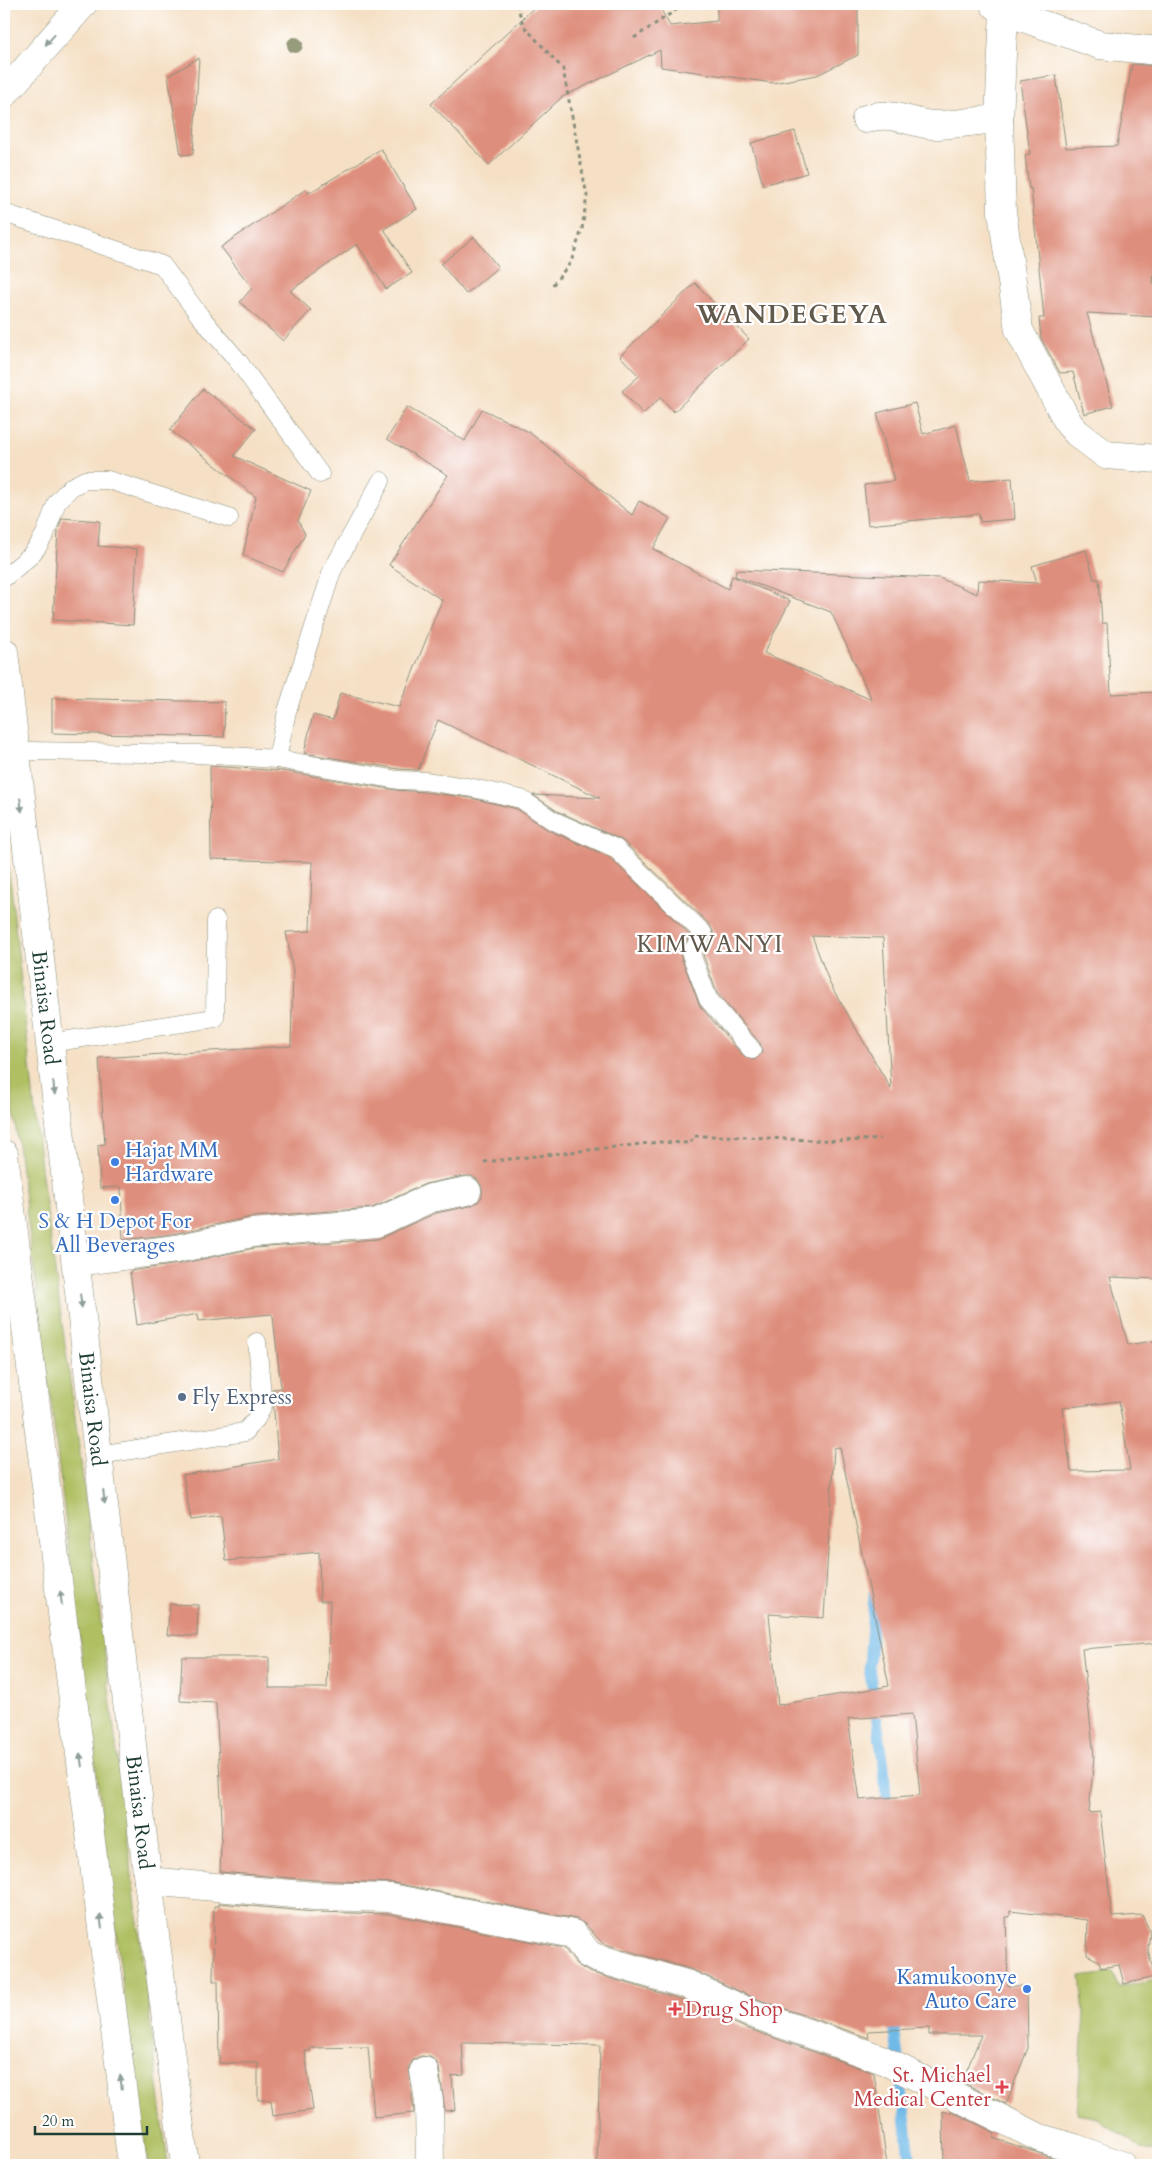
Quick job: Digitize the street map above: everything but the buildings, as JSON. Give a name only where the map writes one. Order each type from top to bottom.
[{"type":"main road","points":[[4,94],[83,4]]},
{"type":"main road","points":[[1158,51],[1100,45],[999,7],[999,119],[1002,212],[1019,330],[1069,424],[1077,434],[1106,455],[1158,459]]},
{"type":"main road","points":[[866,119],[874,116],[907,118],[932,125],[999,119]]},
{"type":"main road","name":"Binaisa Road","points":[[4,652],[148,1881],[185,2165]]},
{"type":"main road","points":[[4,1154],[10,1242],[132,2165]]},
{"type":"main road","points":[[76,1262],[176,1249],[252,1233],[376,1223],[431,1198],[466,1191]]},
{"type":"main road","points":[[148,1881],[314,1896],[391,1898],[573,1934],[588,1954],[596,1958],[689,1985],[748,2012],[881,2059],[916,2075],[976,2108],[1040,2138],[1122,2165]]},
{"type":"main road","points":[[424,2071],[429,2101],[430,2165]]},
{"type":"lane","points":[[4,213],[162,265],[200,316],[238,361],[320,474]]},
{"type":"lane","points":[[4,578],[30,556],[38,546],[45,534],[57,502],[71,487],[85,480],[108,480],[228,518]]},
{"type":"lane","points":[[277,759],[287,712],[332,571],[381,481]]},
{"type":"lane","points":[[15,753],[31,751],[188,754],[277,759],[398,780],[425,781],[473,788],[521,799],[552,820],[615,848],[703,933],[691,954],[708,999],[752,1050]]},
{"type":"lane","points":[[49,1044],[214,1018],[216,920]]},
{"type":"lane","points":[[98,1455],[245,1432],[256,1419],[262,1405],[257,1342]]},
{"type":"path","points":[[517,4],[523,25],[563,69],[587,196],[582,229],[571,262],[551,287]]},
{"type":"path","points":[[634,38],[685,4]]},
{"type":"path","points":[[466,1191],[466,1174],[475,1162],[658,1142],[690,1143],[694,1136],[736,1136],[762,1139],[880,1139]]},
{"type":"green space","points":[[4,835],[41,1168],[80,1454],[168,2165],[148,2165],[127,2022],[4,1037]]},
{"type":"green space","points":[[1113,1972],[1119,1987],[1158,1980],[1158,2152],[1142,2149],[1098,2118],[1077,2114],[1084,2013],[1080,1976]]},
{"type":"waterway","points":[[874,1595],[869,1667],[884,1767],[887,1812]]},
{"type":"waterway","points":[[893,2016],[911,2165]]},
{"type":"place","name":"Hajat MM Hardware","points":[[115,1162]]},
{"type":"place","name":"S & H Depot For All Beverages","points":[[115,1200]]},
{"type":"place","name":"Fly Express","points":[[182,1397]]},
{"type":"place","name":"Kamukoonye Auto Care","points":[[1027,1989]]},
{"type":"place","name":"Drug Shop","points":[[675,2009]]},
{"type":"place","name":"St. Michael Medical Center","points":[[1002,2087]]},
{"type":"district","name":"WANDEGEYA","points":[[792,314]]},
{"type":"district","name":"KIMWANYI","points":[[710,944]]}]
